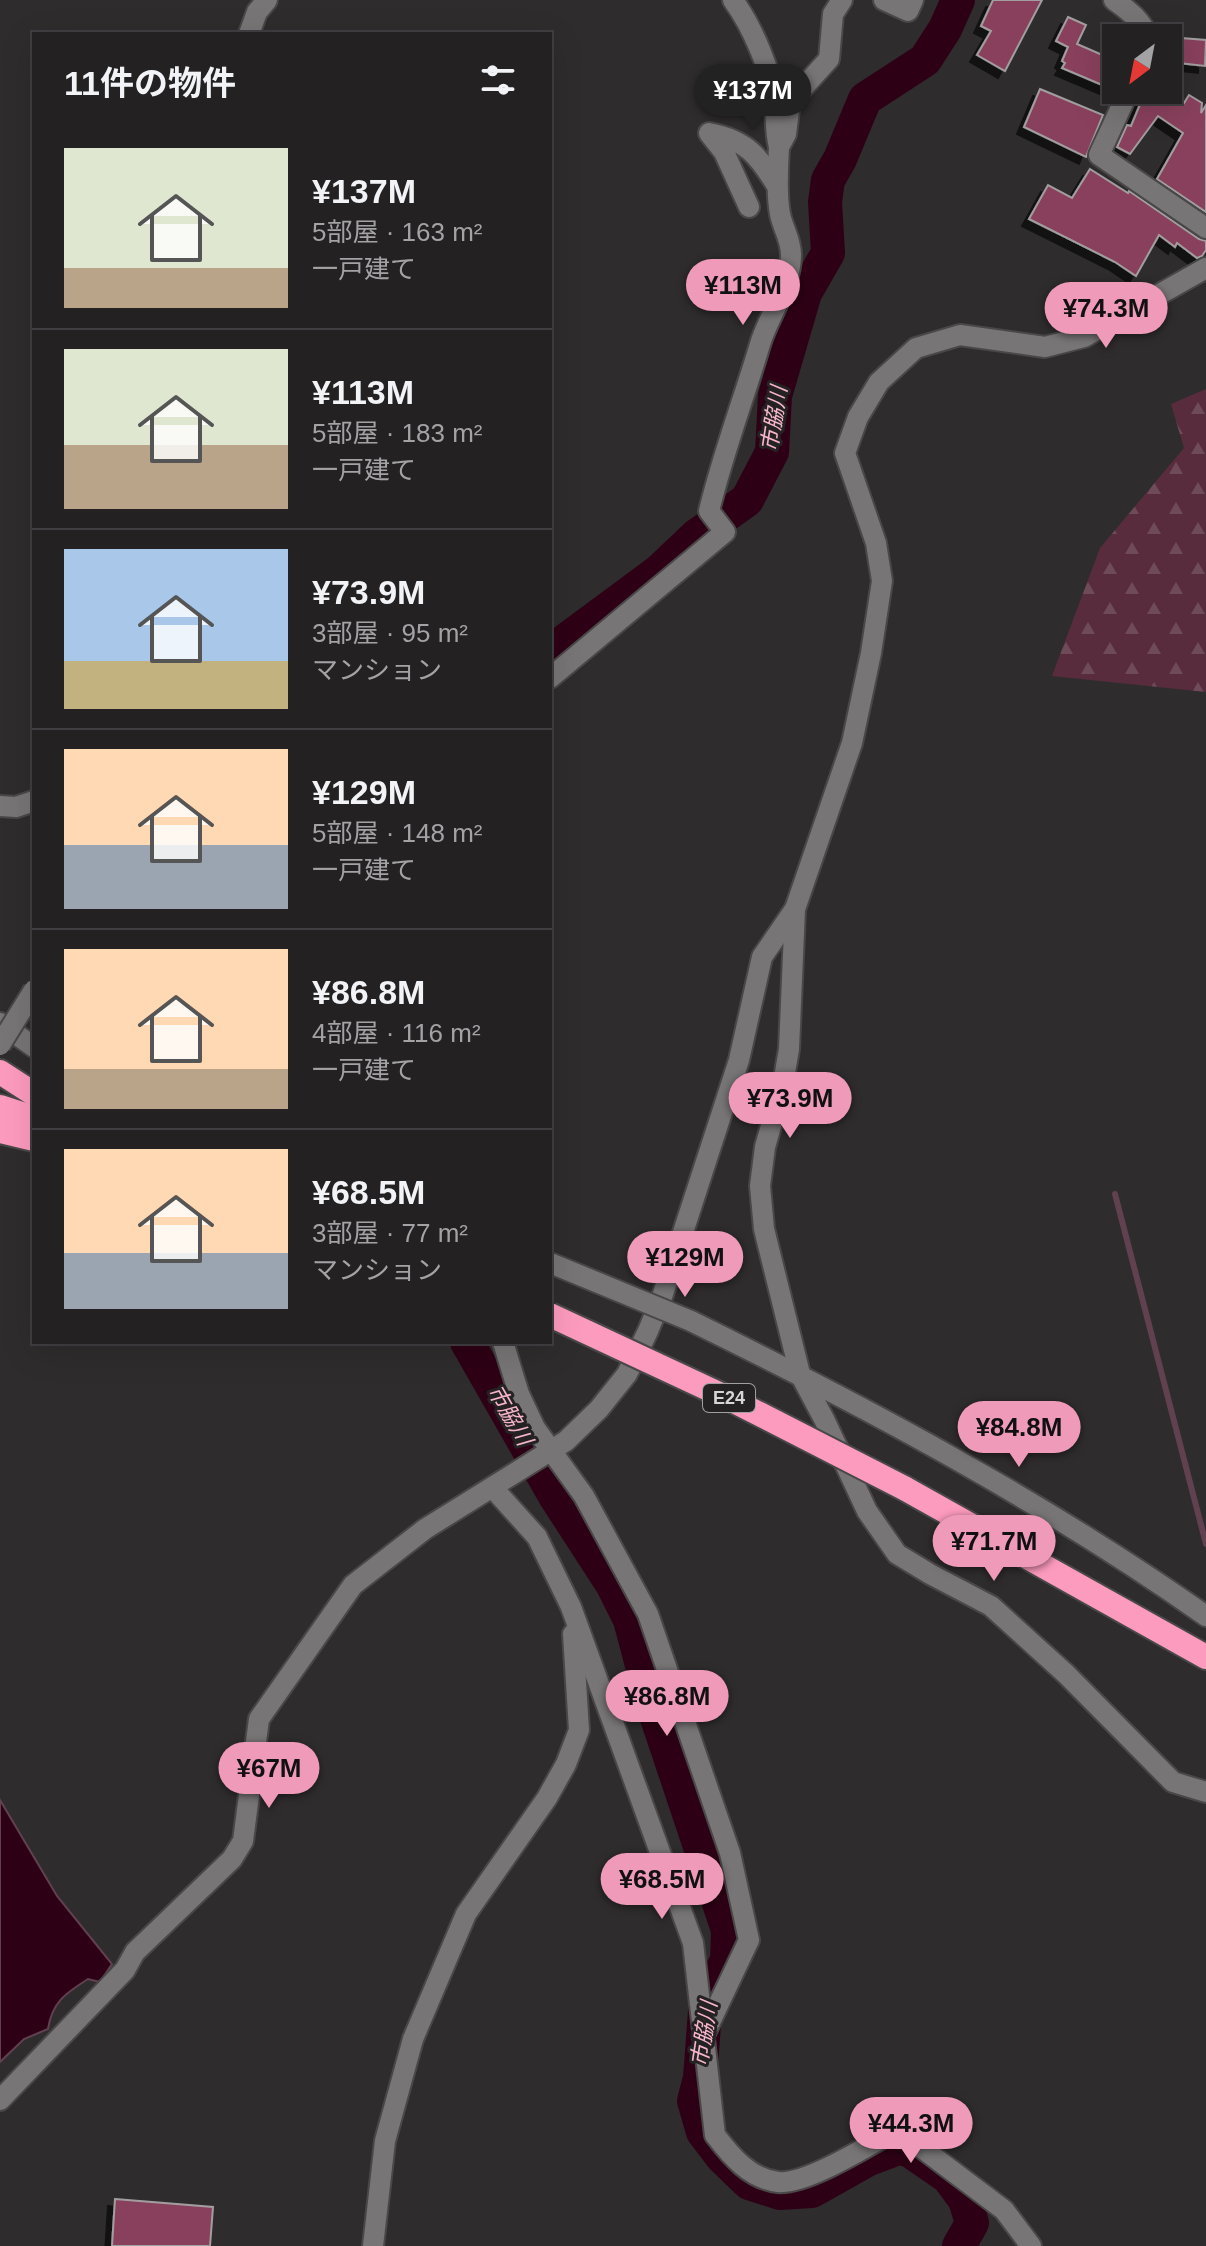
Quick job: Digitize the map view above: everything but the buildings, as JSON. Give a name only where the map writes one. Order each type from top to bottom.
[{"type":"highway","points":[[0,1072],[32,1093]]},
{"type":"highway","points":[[0,1107],[32,1117]]},
{"type":"highway","points":[[0,1131],[32,1139]]},
{"type":"highway","name":"E24","points":[[552,1316],[732,1400],[904,1488],[1206,1657]]},
{"type":"street","points":[[250,32],[257,12],[267,0]]},
{"type":"street","points":[[552,676],[725,532],[709,511],[721,459],[792,257],[789,235],[781,218],[779,147],[773,90],[759,47],[733,0]]},
{"type":"street","points":[[779,147],[786,134],[790,102],[829,59],[833,14],[842,0]]},
{"type":"street","points":[[884,0],[908,11],[913,0]]},
{"type":"street","points":[[1114,0],[1140,24]]},
{"type":"street","points":[[1123,104],[1099,155],[1206,228]]},
{"type":"street","points":[[749,207],[724,152],[709,133],[729,137],[761,158],[778,188]]},
{"type":"street","points":[[0,2100],[125,1970],[135,1952],[232,1859],[243,1841],[259,1719],[353,1585],[425,1529],[566,1441],[599,1409],[627,1374],[662,1297],[739,1060],[762,957],[795,909],[852,743],[881,587],[880,563],[845,453],[858,417],[879,382],[916,348],[960,335],[1045,347],[1084,337],[1206,268]]},
{"type":"street","points":[[0,806],[16,807],[32,802]]},
{"type":"street","points":[[795,909],[789,1049],[783,1084],[765,1147],[760,1186],[764,1229],[800,1374],[867,1511],[897,1554],[991,1606],[1066,1674],[1173,1782],[1206,1792]]},
{"type":"street","points":[[0,1045],[32,993]]},
{"type":"street","points":[[0,1023],[32,1046]]},
{"type":"street","points":[[552,1264],[691,1321],[800,1374],[1022,1496],[1150,1576],[1206,1616]]},
{"type":"street","points":[[504,1344],[519,1394],[535,1428],[584,1496],[648,1614],[730,1853],[749,1940],[703,2037]]},
{"type":"street","points":[[493,1488],[537,1537],[571,1607],[693,1943],[715,2135],[734,2159],[756,2175],[780,2183],[819,2172],[891,2133],[902,2133],[1004,2210],[1031,2246]]},
{"type":"street","points":[[373,2246],[385,2141],[413,2039],[466,1914],[547,1798],[566,1764],[579,1730],[571,1607]]},
{"type":"green space","points":[[1206,389],[1206,692],[1052,676],[1100,548],[1184,448],[1171,404]]},
{"type":"shaded area","points":[[0,1800],[57,1896],[112,1964],[100,1982],[88,1979],[67,1994],[53,2012],[48,2029],[24,2039],[0,2062]]},
{"type":"waterway","name":"市脇川","points":[[552,651],[658,572],[696,536],[747,500],[772,452],[775,396],[805,293],[828,253],[825,202],[828,180],[865,99],[925,60],[945,29],[958,0]]},
{"type":"waterway","points":[[1115,1194],[1206,1544]]},
{"type":"waterway","name":"市脇川","points":[[468,1344],[555,1496],[612,1584],[630,1620],[652,1703],[728,1930],[727,1961],[706,1998],[700,2078],[694,2101],[703,2132],[722,2157],[749,2183],[780,2193],[812,2191],[869,2159],[898,2148],[909,2150],[948,2177],[965,2200],[972,2223],[959,2246]]}]
